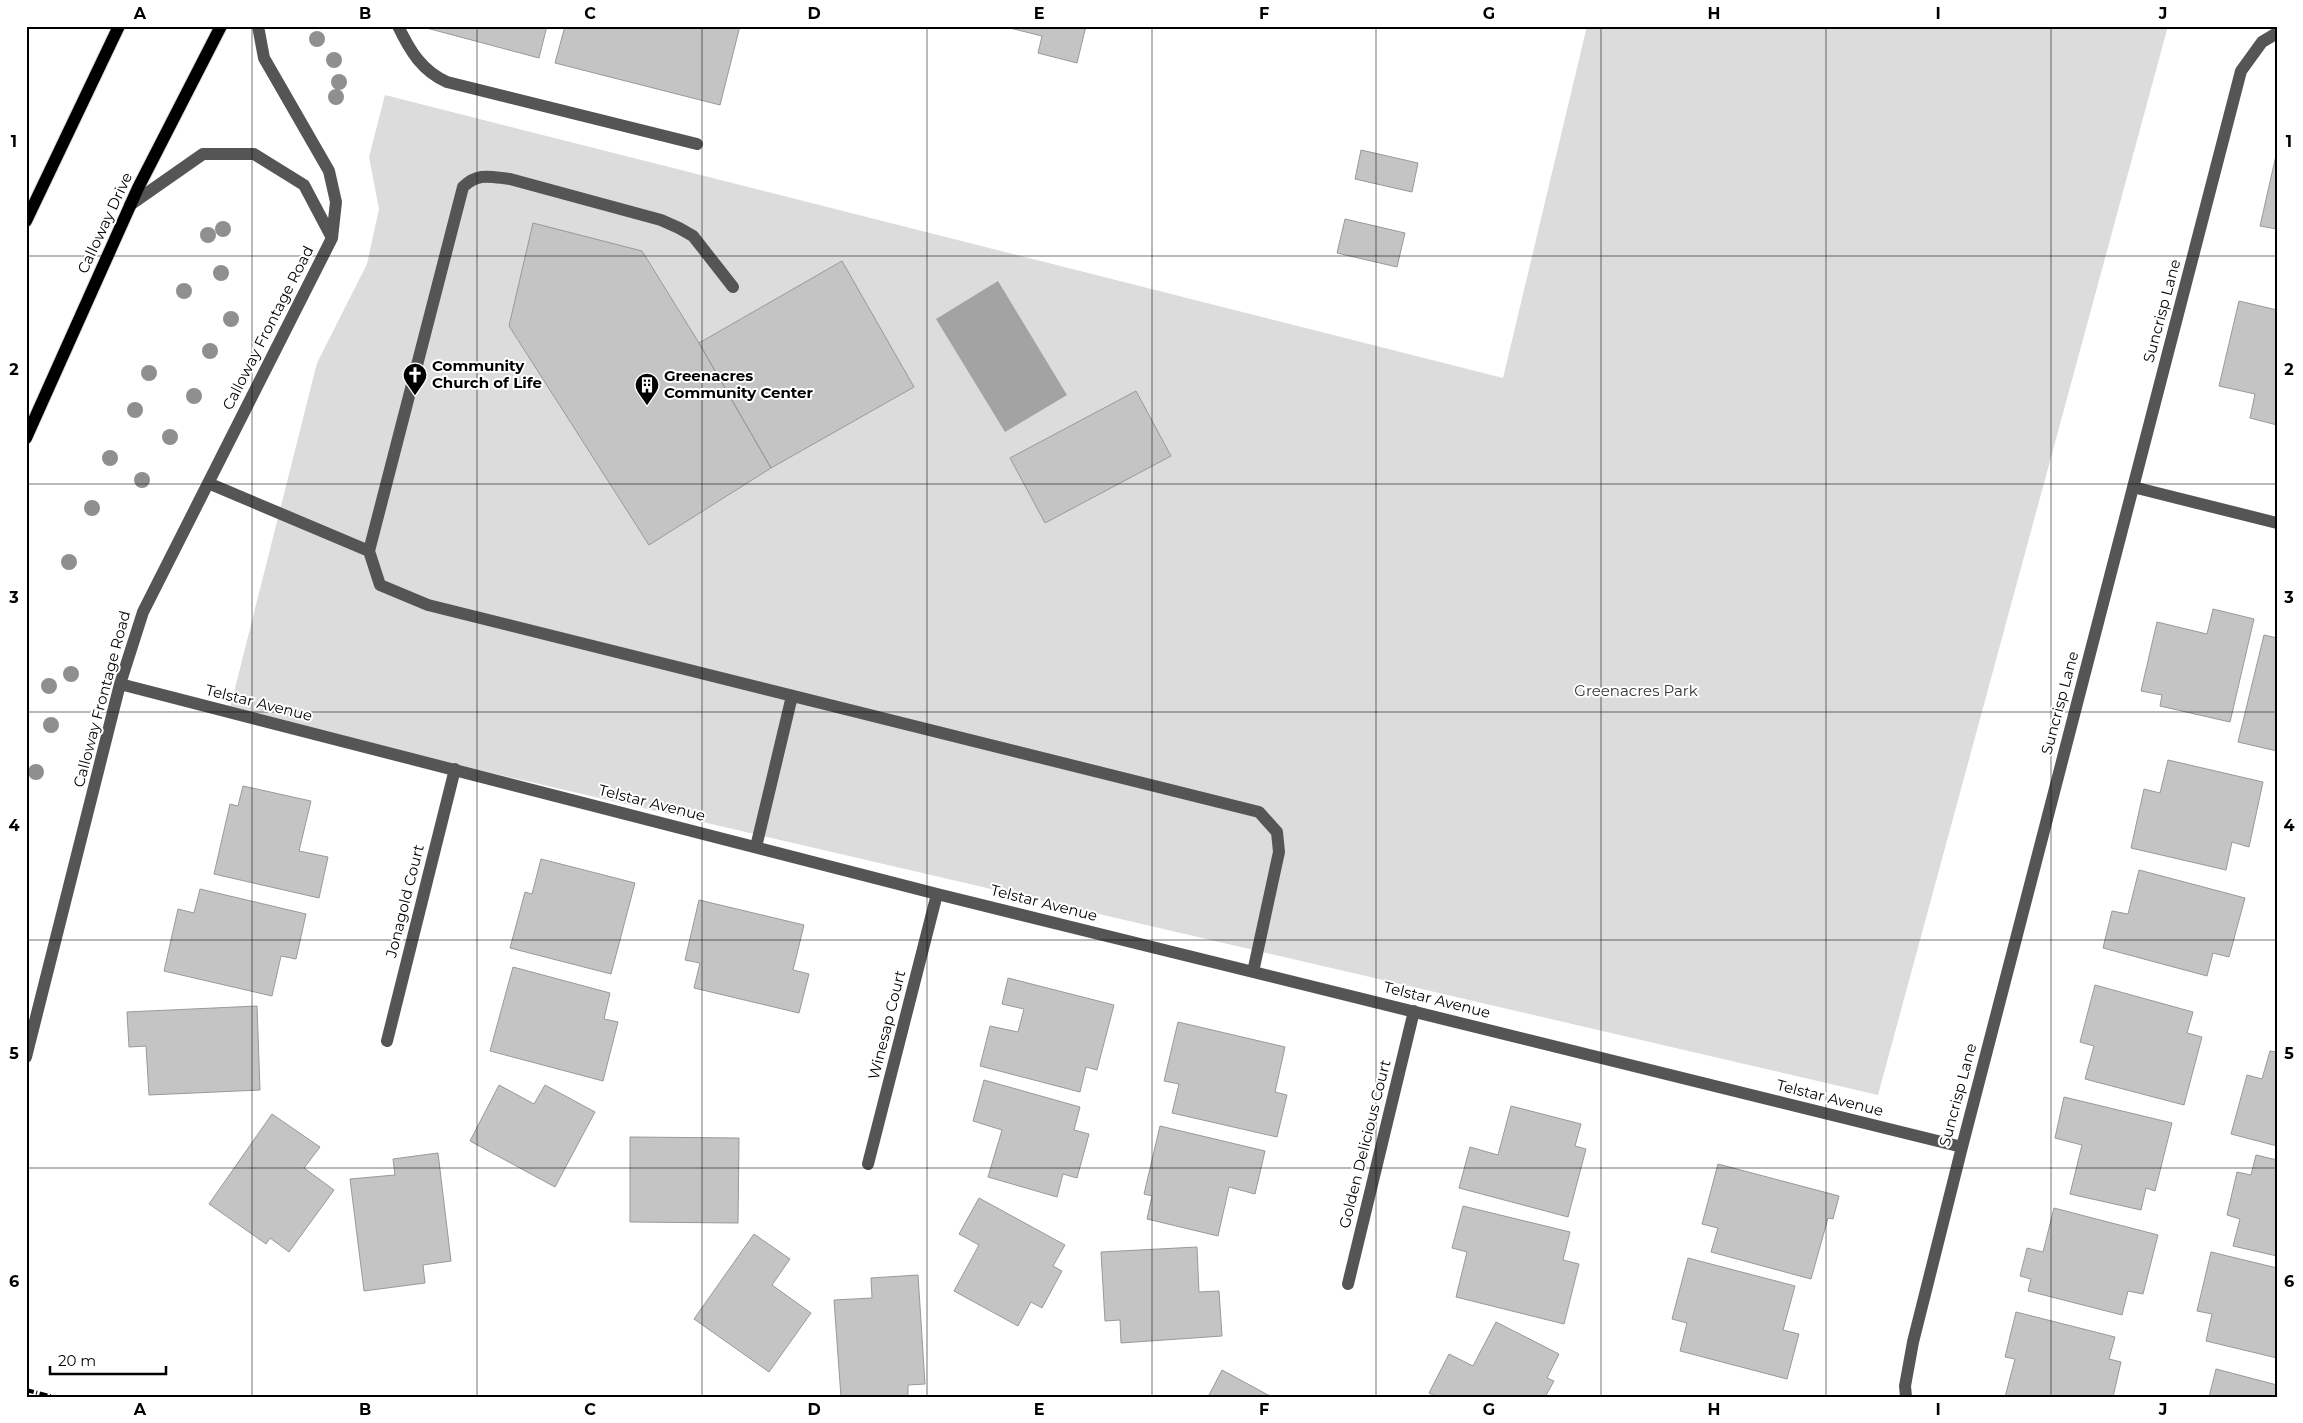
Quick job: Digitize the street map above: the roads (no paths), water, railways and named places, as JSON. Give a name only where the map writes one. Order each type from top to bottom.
[{"type":"main road","points":[[26,221],[120,26]]},
{"type":"main road","name":"Calloway Drive","points":[[26,438],[130,205],[221,26]]},
{"type":"street","name":"Calloway Frontage Road","points":[[26,1057],[120,684],[143,612],[332,238],[336,202],[329,171],[264,58],[258,26]]},
{"type":"street","points":[[398,26],[407,46],[421,64],[433,75],[447,82],[697,144]]},
{"type":"street","name":"Suncrisp Lane","points":[[1906,1397],[1905,1386],[1912,1342],[2241,71],[2262,42],[2277,33]]},
{"type":"street","name":"Calloway Frontage Road","points":[[130,205],[203,154],[254,154],[304,185],[332,238]]},
{"type":"street","points":[[733,287],[693,236],[660,220],[510,179],[486,176],[471,178],[463,187],[369,551],[380,585],[428,605],[1259,812],[1277,832],[1279,852],[1253,972]]},
{"type":"street","points":[[208,483],[369,551]]},
{"type":"street","points":[[2133,487],[2277,523]]},
{"type":"street","name":"Telstar Avenue","points":[[120,684],[937,894],[1962,1147]]},
{"type":"street","points":[[756,847],[792,696]]},
{"type":"street","name":"Jonagold Court","points":[[387,1041],[455,769]]},
{"type":"street","name":"Winesap Court","points":[[868,1164],[937,894]]},
{"type":"street","name":"Golden Delicious Court","points":[[1348,1284],[1414,1011]]},
{"type":"railway","points":[[26,1390],[54,1397]]},
{"type":"place","name":"Community Church of Life","points":[[415,396]]},
{"type":"place","name":"Greenacres Community Center","points":[[647,406]]},
{"type":"park label","name":"Greenacres Park","points":[[1636,691]]}]
